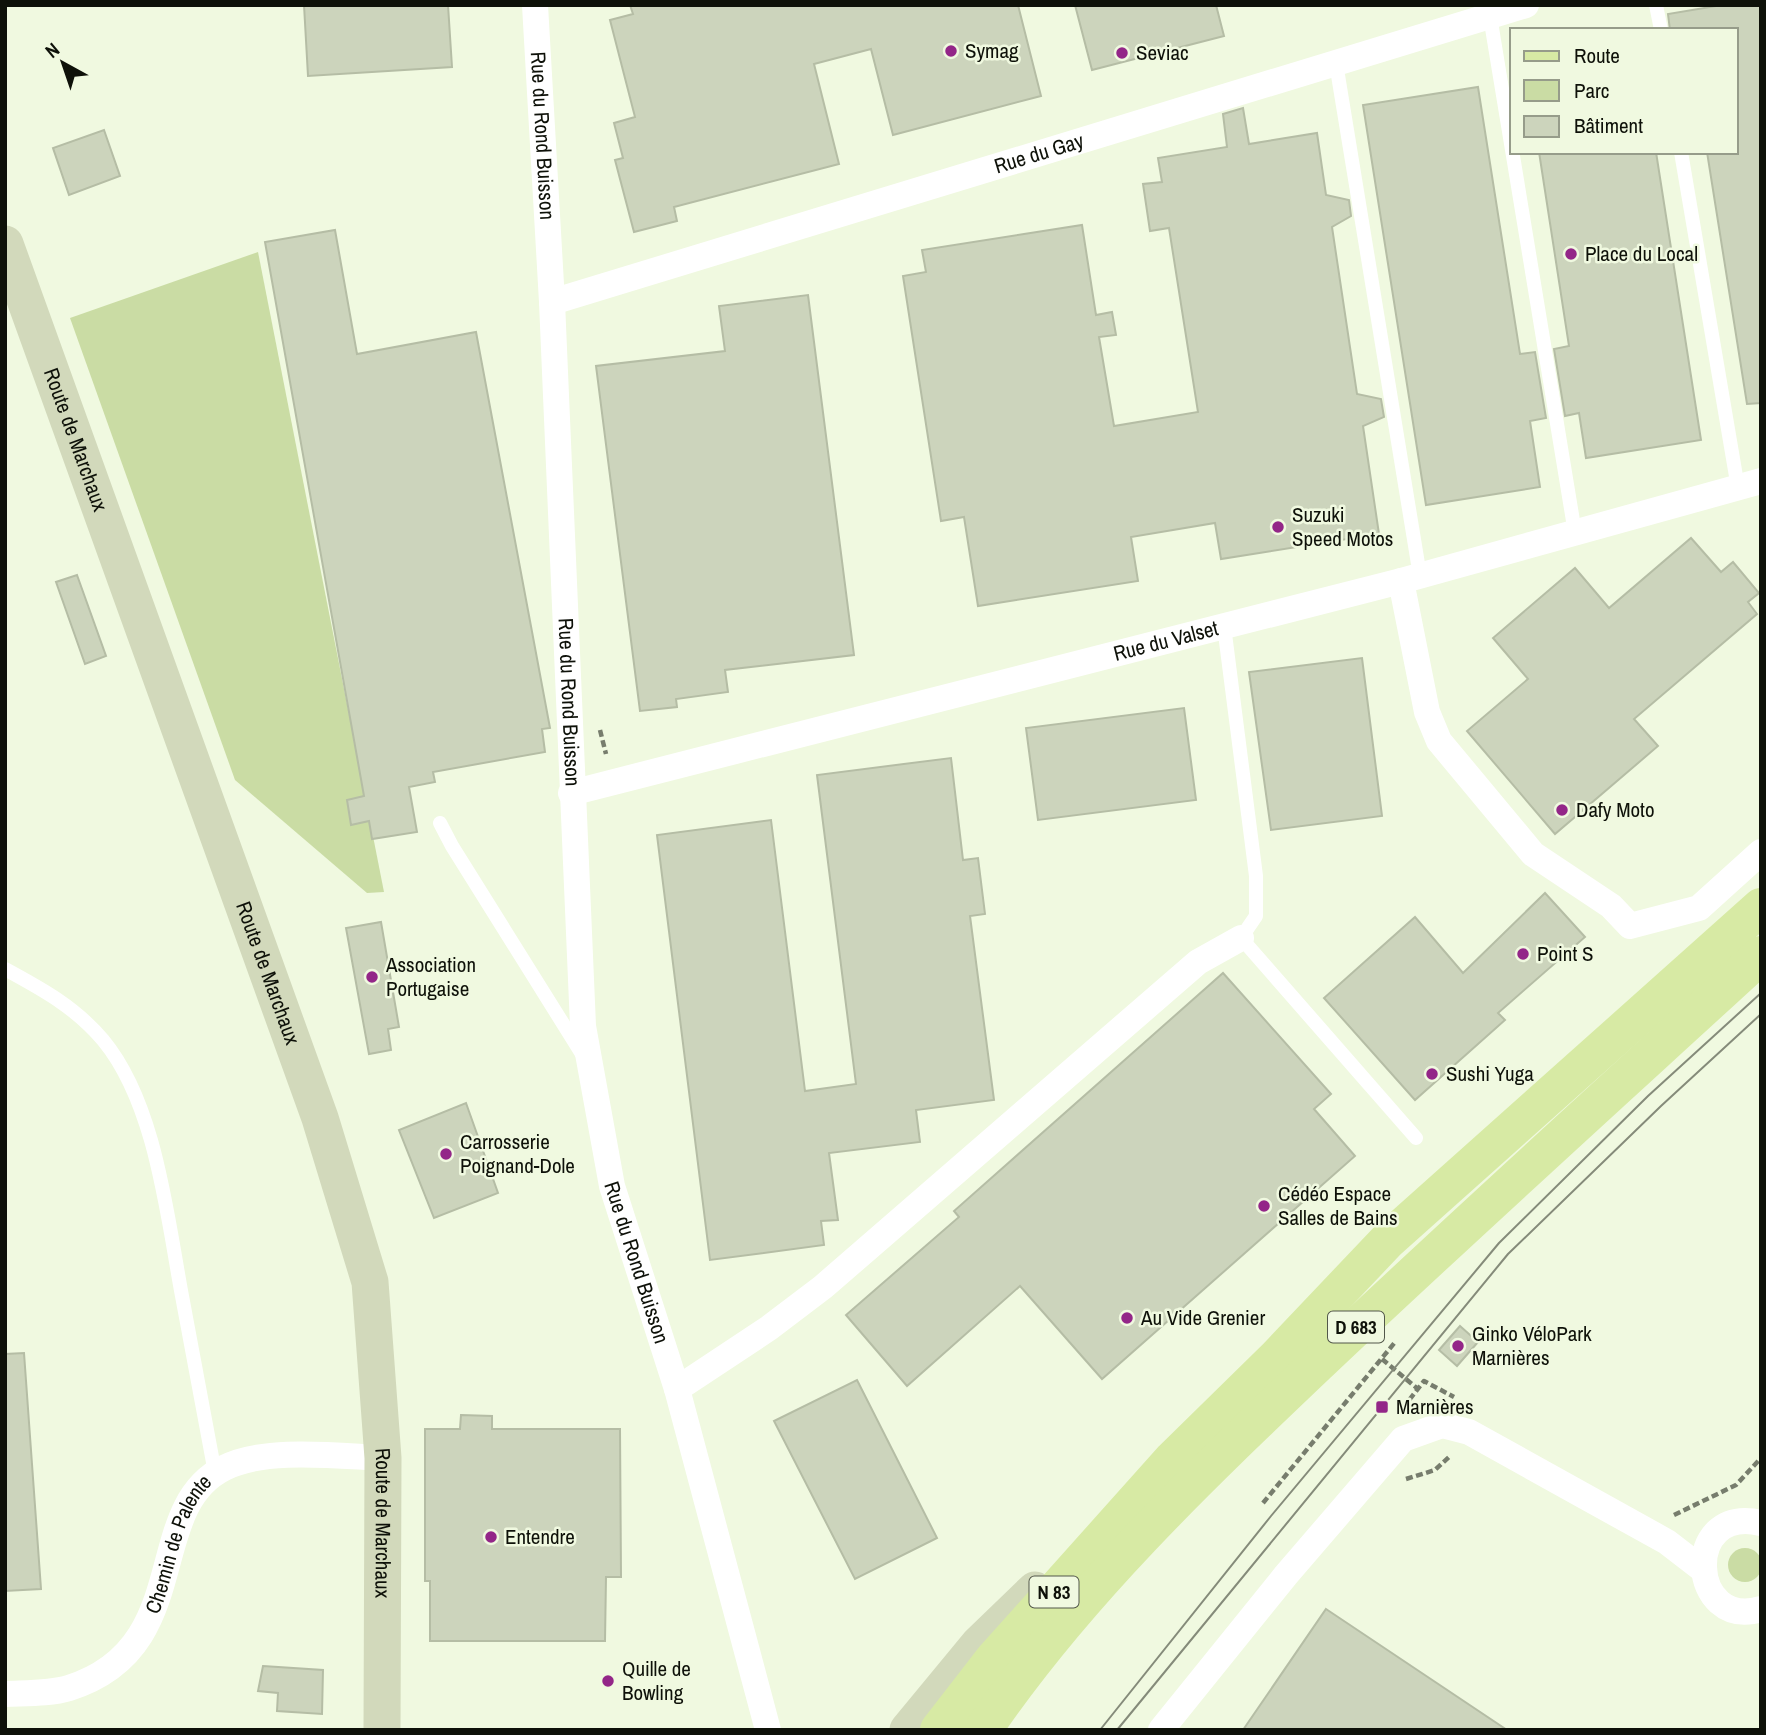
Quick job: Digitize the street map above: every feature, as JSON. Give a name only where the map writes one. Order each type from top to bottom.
[{"type":"main road","name":"Route de Marchaux","points":[[8,262],[324,1129],[370,1282],[383,1458],[382,1730]]},
{"type":"main road","name":"D 683","points":[[908,1730],[979,1644],[1173,1460],[1277,1357],[1388,1240],[1761,907]]},
{"type":"main road","name":"D 683","points":[[983,1730],[1017,1680],[1089,1596],[1229,1447],[1761,955]]},
{"type":"main road","name":"N 83","points":[[939,1729],[994,1659],[1173,1460]]},
{"type":"street","name":"Rue du Rond Buisson","points":[[535,5],[552,302],[583,1026],[611,1186],[677,1389],[768,1730]]},
{"type":"street","name":"Rue du Gay","points":[[552,302],[1526,5]]},
{"type":"street","name":"Rue du Valset","points":[[571,793],[1410,579],[1749,485]]},
{"type":"street","points":[[1410,579],[1427,712],[1439,741],[1533,854],[1611,906],[1630,926],[1699,908],[1761,852]]},
{"type":"street","points":[[677,1389],[769,1328],[823,1287],[1198,962],[1241,938]]},
{"type":"street","points":[[1161,1730],[1286,1575],[1403,1439],[1441,1425],[1469,1432],[1667,1542],[1702,1569]]},
{"type":"street","name":"Chemin de Palente","points":[[5,1694],[66,1689],[90,1680],[131,1650],[149,1622],[161,1593],[176,1529],[192,1498],[215,1474],[242,1461],[268,1456],[383,1458]]},
{"type":"street","points":[[1761,1523],[1736,1522],[1716,1534],[1703,1555],[1702,1569],[1711,1593],[1720,1602],[1744,1611],[1761,1609]]},
{"type":"lane","points":[[1656,5],[1661,28]]},
{"type":"lane","points":[[1490,16],[1510,136]]},
{"type":"lane","points":[[1336,63],[1410,579]]},
{"type":"lane","points":[[1513,154],[1576,533]]},
{"type":"lane","points":[[1681,154],[1749,485]]},
{"type":"lane","points":[[1224,626],[1256,876],[1256,916],[1241,938],[1416,1138]]},
{"type":"lane","points":[[440,822],[452,846],[590,1066]]},
{"type":"lane","points":[[5,969],[63,1001],[85,1020],[105,1042],[135,1095],[155,1159],[215,1474]]},
{"type":"path","points":[[1262,1503],[1396,1341]]},
{"type":"path","points":[[1381,1359],[1418,1389],[1424,1381],[1459,1399]]},
{"type":"path","points":[[1662,1508],[1674,1515],[1736,1485],[1761,1458]]},
{"type":"green space","points":[[258,252],[384,892],[367,893],[235,780],[70,318]]},
{"type":"green space","points":[[1745,1548],[1757,1553],[1762,1565],[1757,1577],[1745,1582],[1733,1577],[1728,1565],[1733,1553]]},
{"type":"building","points":[[304,5],[448,5],[452,67],[308,76]]},
{"type":"building","points":[[630,5],[1018,5],[1041,96],[893,135],[871,49],[814,64],[839,164],[674,207],[677,221],[634,232],[615,160],[623,158],[614,123],[635,117],[610,20],[633,14]]},
{"type":"building","name":"Seviac","points":[[1075,5],[1216,5],[1224,36],[1092,70]]},
{"type":"building","points":[[1722,5],[1761,5],[1761,403],[1747,404],[1707,154],[1738,154],[1738,28],[1670,28],[1668,14]]},
{"type":"building","points":[[1478,87],[1520,354],[1535,352],[1546,418],[1530,421],[1540,487],[1426,505],[1363,105]]},
{"type":"building","points":[[1243,108],[1249,144],[1317,133],[1326,195],[1349,200],[1351,216],[1332,227],[1357,394],[1381,399],[1384,417],[1363,426],[1379,534],[1221,559],[1215,523],[1131,537],[1138,581],[978,606],[964,517],[941,521],[903,276],[926,272],[922,250],[1082,225],[1096,315],[1112,312],[1116,335],[1099,337],[1114,426],[1198,412],[1169,228],[1150,231],[1143,184],[1162,182],[1158,158],[1227,147],[1223,114]]},
{"type":"building","points":[[104,130],[120,176],[69,195],[53,148]]},
{"type":"building","points":[[1539,154],[1656,154],[1701,440],[1586,458],[1579,413],[1565,416],[1554,349],[1569,346]]},
{"type":"building","points":[[335,230],[357,354],[476,332],[550,728],[542,729],[545,752],[433,772],[435,782],[409,787],[417,832],[372,839],[369,821],[351,825],[347,800],[364,796],[265,242]]},
{"type":"building","points":[[808,295],[854,655],[725,670],[728,692],[676,699],[677,707],[640,711],[596,366],[725,351],[719,306]]},
{"type":"building","points":[[1691,538],[1721,572],[1733,562],[1759,593],[1748,602],[1757,614],[1634,719],[1658,746],[1555,834],[1467,731],[1528,679],[1493,638],[1575,568],[1609,608]]},
{"type":"building","points":[[77,575],[106,656],[85,664],[56,582]]},
{"type":"building","points":[[1362,658],[1382,816],[1271,830],[1249,672]]},
{"type":"building","points":[[1184,708],[1196,800],[1038,820],[1026,728]]},
{"type":"building","points":[[951,758],[963,860],[978,858],[985,914],[970,916],[994,1100],[916,1110],[920,1142],[829,1153],[838,1220],[821,1221],[824,1245],[710,1260],[657,835],[771,820],[805,1091],[856,1084],[817,775]]},
{"type":"building","points":[[1545,893],[1585,937],[1498,1013],[1505,1020],[1415,1100],[1324,998],[1415,917],[1463,973]]},
{"type":"building","name":"Association Portugaise","points":[[381,922],[399,1027],[388,1029],[391,1050],[369,1054],[346,928]]},
{"type":"building","points":[[1223,973],[1331,1094],[1314,1109],[1355,1156],[1102,1379],[1020,1286],[907,1386],[846,1315],[959,1217],[954,1211]]},
{"type":"building","name":"Carrosserie Poignand-Dole","points":[[466,1103],[498,1193],[434,1218],[399,1130]]},
{"type":"building","name":"Ginko VéloPark Marnières","points":[[1460,1326],[1478,1342],[1457,1366],[1439,1350]]},
{"type":"building","points":[[24,1353],[41,1589],[5,1591],[5,1354]]},
{"type":"building","points":[[857,1380],[937,1538],[855,1579],[774,1421]]},
{"type":"building","points":[[461,1415],[492,1416],[492,1429],[620,1429],[621,1577],[606,1577],[605,1641],[430,1641],[430,1581],[425,1581],[425,1429],[460,1429]]},
{"type":"building","points":[[1326,1609],[1507,1730],[1243,1730]]},
{"type":"building","points":[[263,1666],[323,1670],[322,1714],[277,1711],[278,1693],[258,1691]]},
{"type":"tram line","points":[[1100,1730],[1271,1516],[1499,1243],[1648,1096],[1761,993]]},
{"type":"tram line","points":[[1117,1730],[1508,1254],[1761,1014]]},
{"type":"place","name":"Symag","points":[[951,51]]},
{"type":"place","name":"Seviac","points":[[1122,53]]},
{"type":"place","name":"Place du Local","points":[[1571,254]]},
{"type":"place","name":"Suzuki Speed Motos","points":[[1278,527]]},
{"type":"place","name":"Dafy Moto","points":[[1562,810]]},
{"type":"place","name":"Point S","points":[[1523,954]]},
{"type":"place","name":"Association Portugaise","points":[[372,977]]},
{"type":"place","name":"Sushi Yuga","points":[[1432,1074]]},
{"type":"place","name":"Carrosserie Poignand-Dole","points":[[446,1154]]},
{"type":"place","name":"Cédéo Espace Salles de Bains","points":[[1264,1206]]},
{"type":"place","name":"Au Vide Grenier","points":[[1127,1318]]},
{"type":"place","name":"Ginko VéloPark Marnières","points":[[1458,1346]]},
{"type":"place","name":"Marnières","points":[[1382,1407]]},
{"type":"place","name":"Entendre","points":[[491,1537]]},
{"type":"place","name":"Quille de Bowling","points":[[608,1681]]}]
